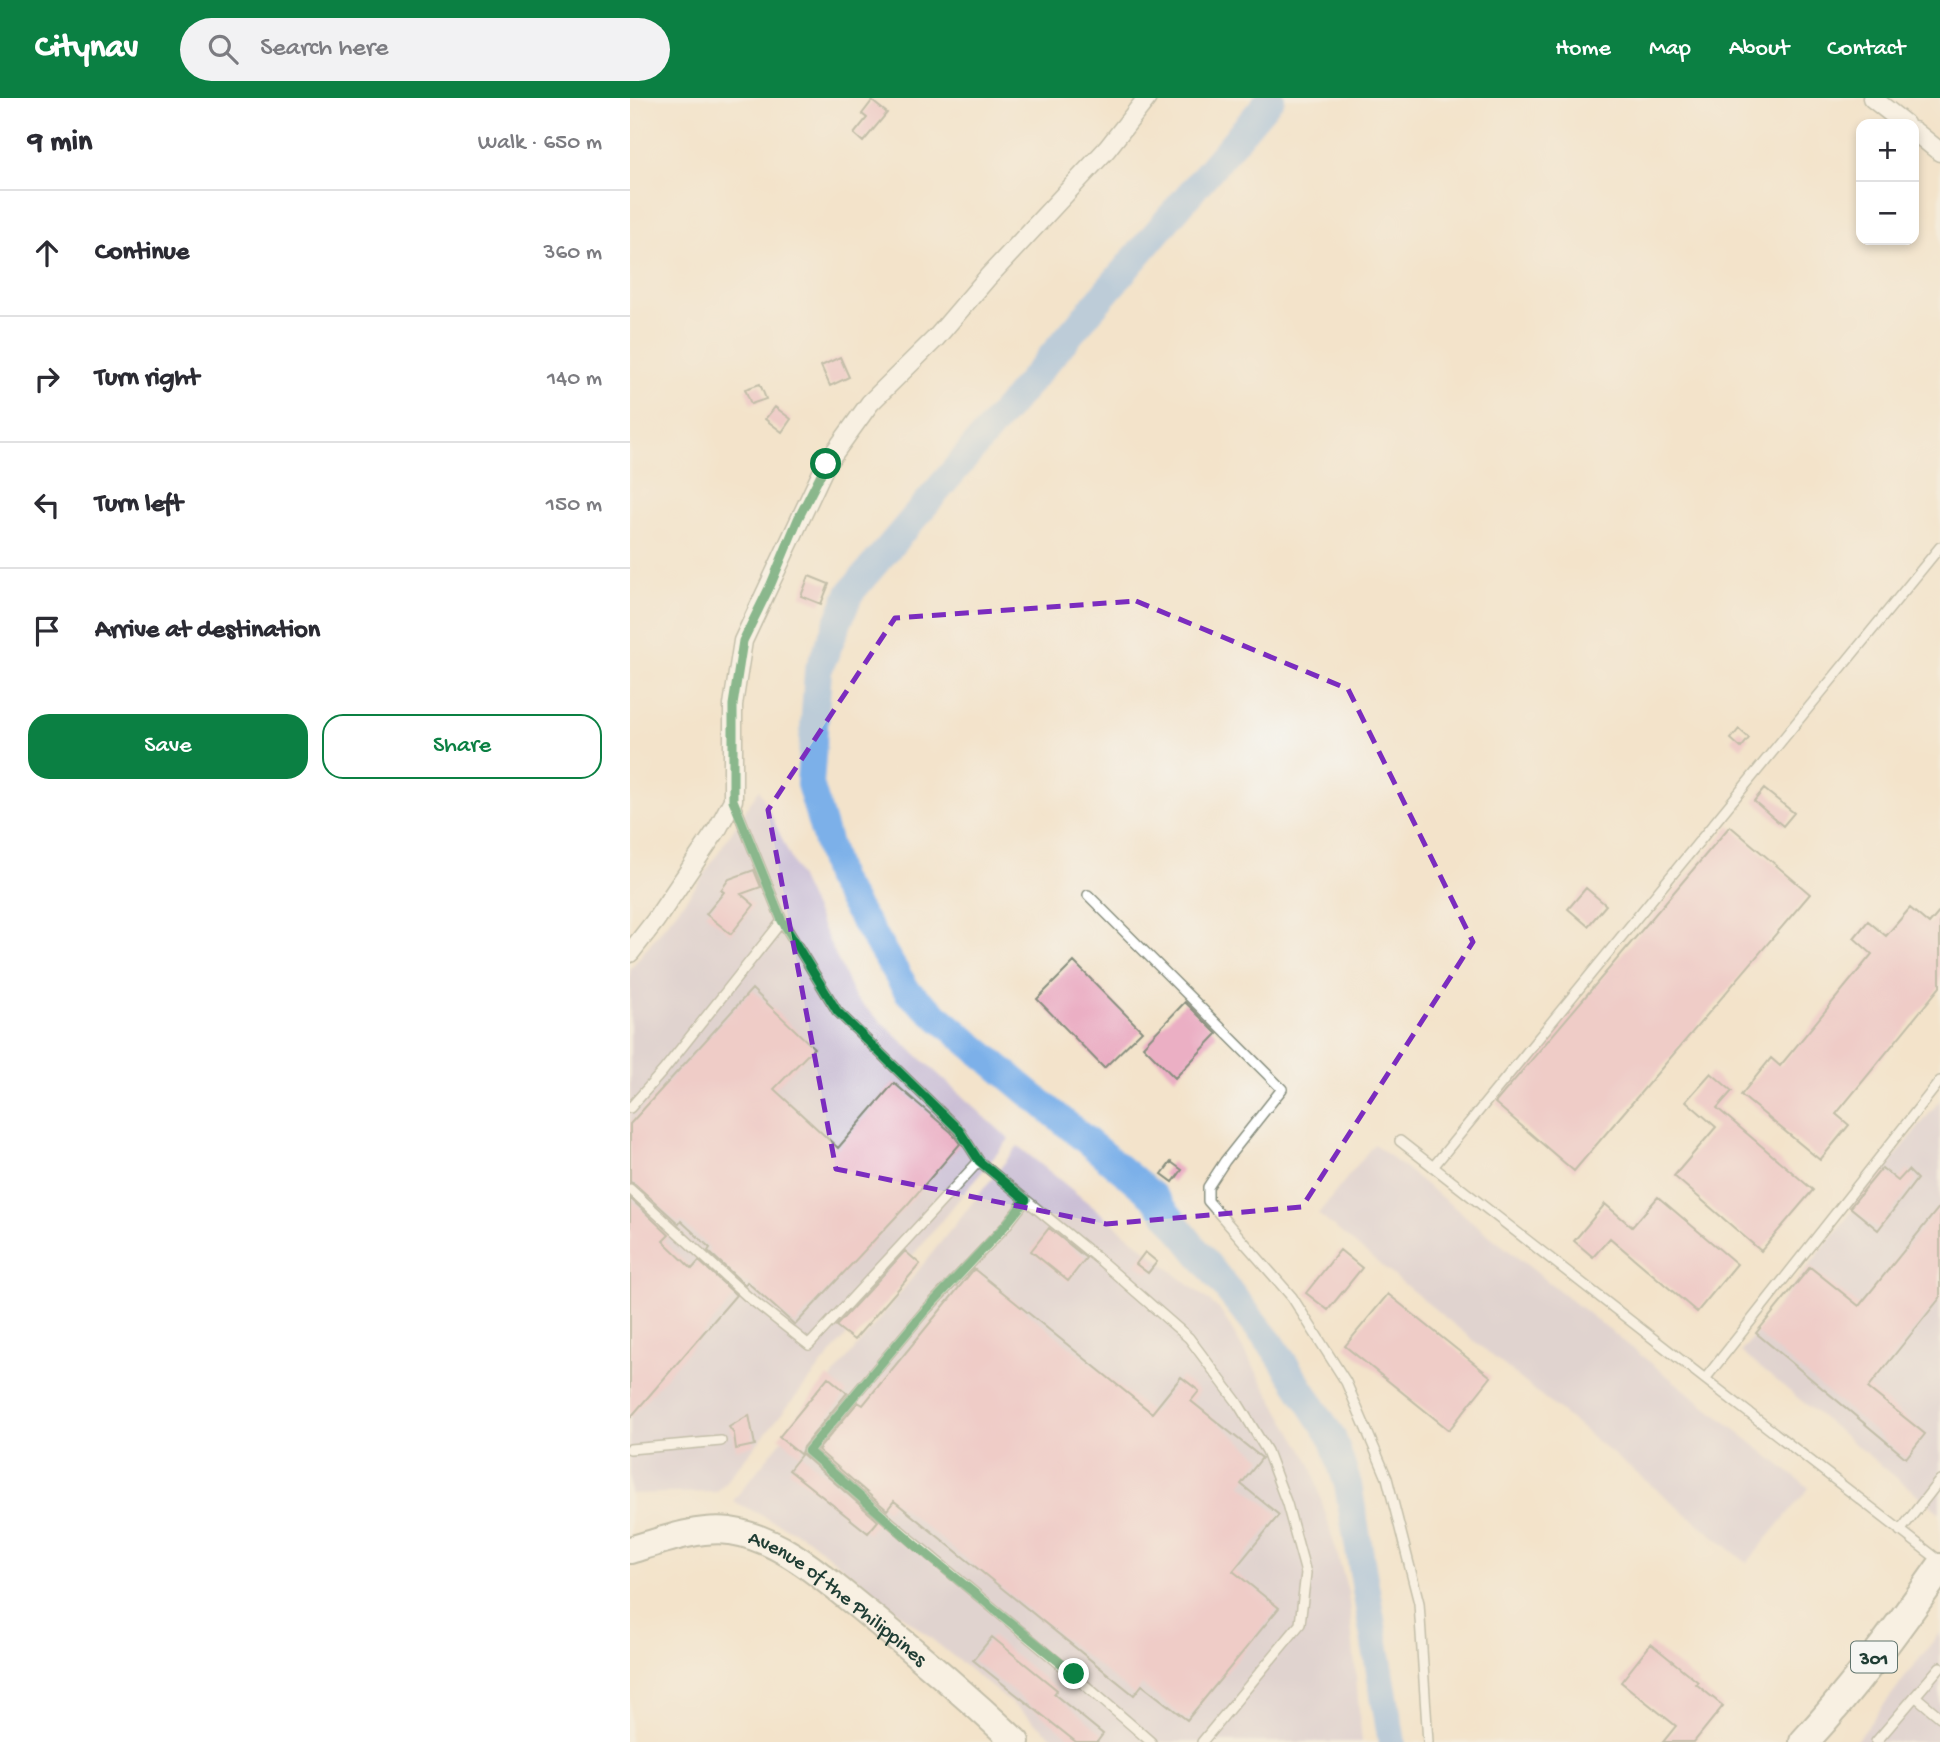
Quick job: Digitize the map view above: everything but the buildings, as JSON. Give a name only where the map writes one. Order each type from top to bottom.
[{"type":"main road","name":"Avenue of the Philippines","points":[[630,1550],[677,1536],[707,1531],[728,1531],[755,1537],[772,1545],[813,1570],[898,1637],[1016,1742]]},
{"type":"main road","name":"301","points":[[1804,1742],[1901,1623],[1940,1568]]},
{"type":"street","points":[[630,953],[718,828],[733,800],[733,705],[743,641],[826,464],[870,403],[936,338],[988,277],[1107,149],[1147,98]]},
{"type":"street","points":[[1872,98],[1899,119]]},
{"type":"street","points":[[1919,135],[1940,152]]},
{"type":"lane","points":[[1433,1167],[1940,547]]},
{"type":"lane","points":[[733,800],[782,921],[837,1011],[959,1130],[979,1161],[1189,1338],[1237,1402],[1267,1451],[1287,1504],[1306,1573],[1300,1624],[1202,1742]]},
{"type":"lane","points":[[1088,895],[1282,1089],[1208,1187],[1208,1201],[1292,1297],[1346,1382],[1387,1478],[1419,1603],[1428,1742]]},
{"type":"lane","points":[[630,1108],[663,1071],[782,921]]},
{"type":"lane","points":[[1705,1379],[1940,1081]]},
{"type":"lane","points":[[1400,1141],[1940,1561]]},
{"type":"lane","points":[[630,1189],[747,1296],[809,1345],[979,1161]]},
{"type":"lane","points":[[1026,1200],[923,1313],[808,1451],[919,1548],[1074,1674],[1151,1742]]},
{"type":"lane","points":[[630,1449],[721,1441]]},
{"type":"lane","points":[[1900,1531],[1940,1480]]},
{"type":"lane","points":[[1876,1742],[1940,1667]]},
{"type":"lane","points":[[1915,1696],[1940,1717]]},
{"type":"highlighted area","points":[[1136,601],[1348,689],[1473,942],[1302,1207],[1106,1224],[836,1169],[768,810],[895,618]]},
{"type":"shaded area","points":[[759,789],[855,998],[1009,1139],[717,1492],[630,1494],[630,969],[698,884]]},
{"type":"shaded area","points":[[1940,1100],[1940,1513],[1741,1352]]},
{"type":"shaded area","points":[[1374,1144],[1809,1488],[1747,1563],[1318,1214]]},
{"type":"shaded area","points":[[1018,1146],[1220,1310],[1311,1464],[1348,1591],[1362,1742],[1059,1742],[807,1538],[733,1501]]},
{"type":"shaded area","points":[[1940,1632],[1940,1742],[1855,1742]]},
{"type":"waterway","points":[[1271,98],[850,593],[818,671],[810,784],[838,879],[908,992],[1153,1196],[1275,1349],[1332,1437],[1348,1485],[1392,1742]]},
{"type":"route","points":[[826,464],[743,641],[733,705],[733,800],[782,921],[837,1011],[959,1130],[979,1161],[1026,1200],[923,1313],[808,1451],[919,1548],[1074,1674]]}]
